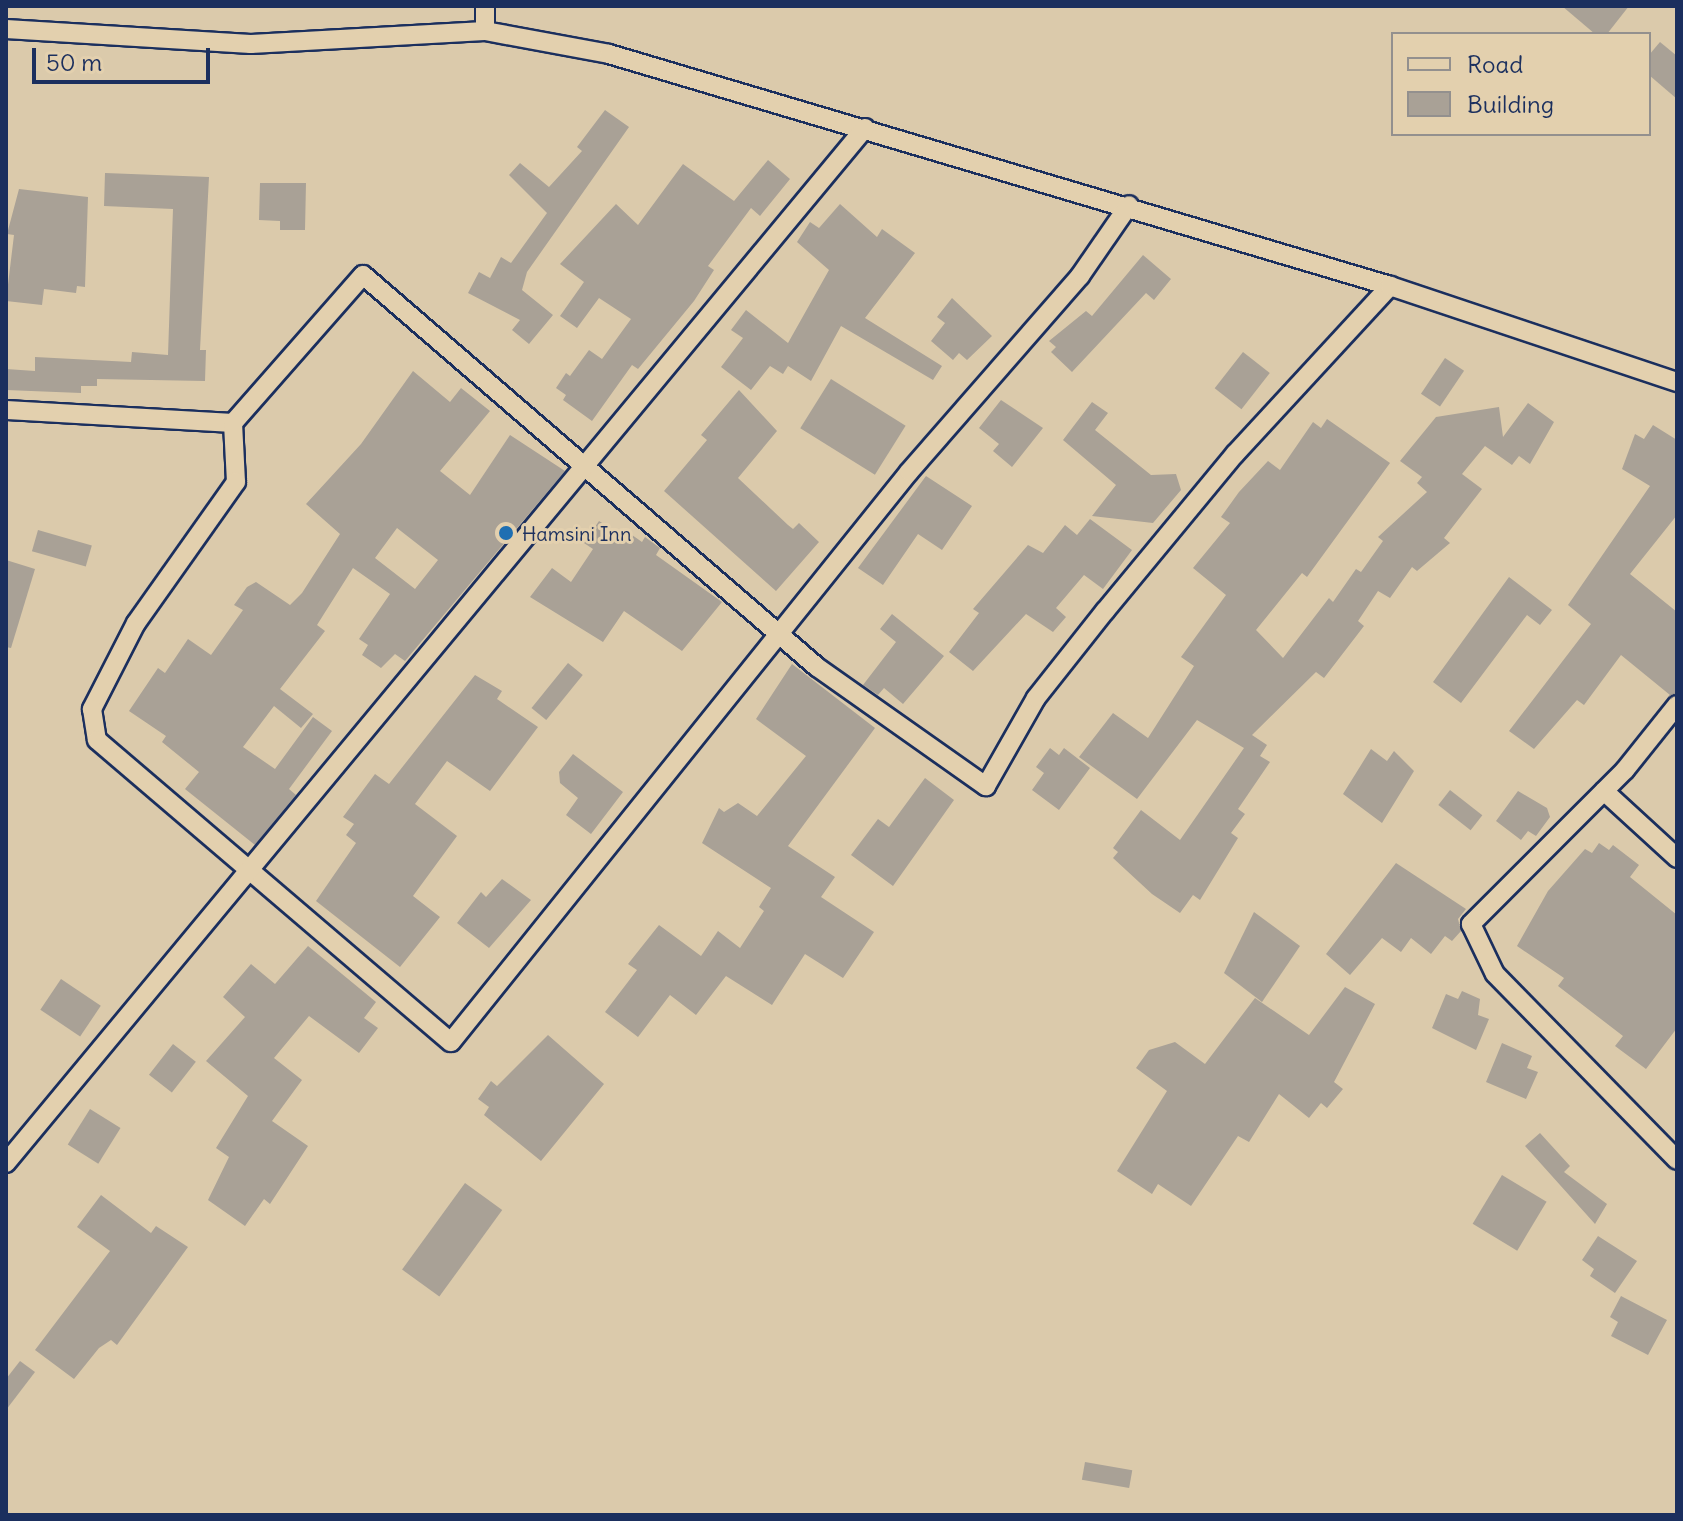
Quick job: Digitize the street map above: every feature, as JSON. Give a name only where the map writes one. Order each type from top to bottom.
[{"type":"street","points":[[485,6],[485,31]]},
{"type":"street","points":[[6,29],[251,44],[485,31],[609,54],[1129,205],[1390,286],[1677,382]]},
{"type":"street","points":[[6,1163],[865,128]]},
{"type":"street","points":[[1129,205],[1080,276],[778,634],[451,1042],[97,740],[92,709],[136,623],[236,482],[233,423],[363,275],[778,634],[986,786],[1036,698],[1105,611],[1235,454],[1390,286]]},
{"type":"street","points":[[6,410],[233,423]]},
{"type":"street","points":[[1677,705],[1604,791],[1471,924],[1495,974],[1677,1160]]},
{"type":"street","points":[[1604,791],[1677,858]]},
{"type":"building","points":[[1562,6],[1629,6],[1609,32],[1593,32]]},
{"type":"building","points":[[1660,42],[1677,56],[1677,99],[1651,77],[1651,53]]},
{"type":"building","points":[[605,110],[629,127],[527,272],[522,290],[553,315],[529,344],[512,330],[520,320],[468,293],[479,272],[490,278],[501,257],[511,263],[547,213],[509,175],[520,163],[549,187],[582,151],[577,147]]},
{"type":"building","points":[[768,160],[790,179],[760,216],[751,208],[708,266],[714,270],[694,301],[638,369],[632,365],[592,421],[563,400],[566,395],[556,388],[566,373],[570,376],[589,350],[602,359],[631,319],[599,298],[577,328],[560,316],[584,282],[560,264],[616,204],[638,225],[683,164],[734,201]]},
{"type":"building","points":[[105,173],[209,177],[200,350],[206,350],[205,381],[97,379],[97,386],[81,386],[81,393],[6,390],[6,369],[35,371],[35,357],[131,362],[132,352],[168,355],[173,209],[104,206]]},
{"type":"building","points":[[260,183],[306,183],[305,230],[280,230],[280,221],[259,220]]},
{"type":"building","points":[[19,189],[88,197],[85,287],[77,286],[76,293],[44,289],[42,305],[6,301],[14,235],[7,234]]},
{"type":"building","points":[[840,204],[877,237],[882,229],[915,253],[865,318],[942,366],[933,380],[841,326],[811,381],[788,366],[783,374],[770,366],[751,390],[721,367],[743,338],[731,330],[746,310],[788,343],[829,270],[797,242],[810,222],[819,228]]},
{"type":"building","points":[[1143,255],[1171,279],[1154,300],[1146,293],[1072,372],[1051,352],[1056,347],[1049,341],[1086,311],[1092,316]]},
{"type":"building","points":[[952,298],[992,336],[967,360],[959,353],[953,360],[931,341],[945,323],[937,317]]},
{"type":"building","points":[[1243,352],[1270,373],[1241,409],[1215,388]]},
{"type":"building","points":[[1445,358],[1464,371],[1440,407],[1421,394]]},
{"type":"building","points":[[413,371],[450,402],[461,388],[490,411],[440,471],[470,495],[510,435],[565,471],[405,661],[395,654],[381,668],[362,655],[368,645],[359,639],[390,594],[353,568],[317,625],[325,631],[280,689],[313,714],[301,728],[274,706],[243,747],[275,769],[313,717],[332,731],[289,789],[296,795],[255,845],[185,789],[199,772],[162,742],[166,736],[129,711],[158,668],[165,673],[188,639],[211,655],[243,610],[234,605],[247,587],[256,582],[290,605],[302,593],[340,534],[306,504],[361,444]],"holes":[[[397,528],[438,560],[415,589],[375,558]]]},
{"type":"building","points":[[831,379],[906,426],[875,475],[800,428]]},
{"type":"building","points":[[739,390],[777,431],[738,478],[793,529],[799,523],[819,542],[776,591],[664,491],[707,440],[701,435]]},
{"type":"building","points":[[1001,400],[1043,428],[1012,467],[993,451],[999,444],[979,428]]},
{"type":"building","points":[[1092,402],[1108,413],[1095,430],[1151,475],[1176,474],[1181,490],[1153,523],[1092,516],[1116,485],[1063,440]]},
{"type":"building","points":[[1528,403],[1554,422],[1530,464],[1519,456],[1512,465],[1485,446],[1462,474],[1482,489],[1444,538],[1450,543],[1417,571],[1412,567],[1390,598],[1378,591],[1358,621],[1364,626],[1324,678],[1316,672],[1252,735],[1267,745],[1260,756],[1270,762],[1238,809],[1245,814],[1231,833],[1238,838],[1200,900],[1193,895],[1180,913],[1152,894],[1113,858],[1118,852],[1113,848],[1141,810],[1180,840],[1244,748],[1197,720],[1137,799],[1079,757],[1113,713],[1148,738],[1194,666],[1181,657],[1226,595],[1193,568],[1230,523],[1221,517],[1239,492],[1268,461],[1280,470],[1313,422],[1321,428],[1327,419],[1390,463],[1307,577],[1302,573],[1256,630],[1283,658],[1329,598],[1333,602],[1356,569],[1361,572],[1383,541],[1378,537],[1427,492],[1417,483],[1422,477],[1400,461],[1436,417],[1499,407],[1503,437]]},
{"type":"building","points":[[1653,425],[1677,440],[1677,515],[1630,574],[1677,612],[1677,693],[1670,695],[1621,655],[1584,705],[1577,700],[1534,749],[1509,731],[1591,624],[1568,605],[1650,486],[1622,469],[1635,434],[1644,439]]},
{"type":"building","points":[[926,476],[972,506],[942,550],[918,534],[883,585],[858,568]]},
{"type":"building","points":[[1090,519],[1132,550],[1103,589],[1084,575],[1056,608],[1066,617],[1053,632],[1026,614],[973,671],[949,652],[979,613],[973,609],[1028,545],[1043,553],[1065,525],[1077,535]]},
{"type":"building","points":[[599,521],[618,533],[622,528],[642,542],[645,537],[660,548],[656,555],[722,602],[682,651],[624,611],[603,642],[530,597],[552,568],[571,582],[593,549],[584,543]]},
{"type":"building","points":[[38,530],[92,545],[86,567],[32,551]]},
{"type":"building","points":[[6,560],[35,569],[11,648],[6,647]]},
{"type":"building","points":[[1509,577],[1552,610],[1540,625],[1527,615],[1461,703],[1433,682]]},
{"type":"building","points":[[892,614],[944,656],[903,704],[884,688],[878,695],[863,685],[896,642],[880,629]]},
{"type":"building","points":[[568,663],[583,675],[546,720],[531,708]]},
{"type":"building","points":[[792,664],[875,728],[788,846],[835,877],[821,897],[874,932],[843,978],[805,954],[772,1005],[726,976],[696,1015],[670,995],[638,1037],[605,1012],[637,970],[628,964],[659,925],[701,956],[718,931],[740,948],[764,911],[759,907],[771,888],[702,843],[719,808],[724,812],[738,803],[757,816],[806,756],[756,719]]},
{"type":"building","points":[[475,675],[502,691],[497,699],[538,727],[490,791],[447,761],[415,804],[457,836],[413,896],[440,917],[400,967],[316,901],[356,843],[346,835],[354,824],[343,817],[375,774],[389,784]]},
{"type":"building","points":[[1050,748],[1059,755],[1064,748],[1090,768],[1059,810],[1032,790],[1044,773],[1036,767]]},
{"type":"building","points":[[1371,749],[1387,761],[1394,751],[1414,771],[1382,823],[1343,794]]},
{"type":"building","points":[[573,754],[623,792],[591,834],[566,815],[578,798],[560,783],[559,772]]},
{"type":"building","points":[[925,778],[954,800],[893,886],[851,855],[878,819],[889,827]]},
{"type":"building","points":[[1450,790],[1482,815],[1471,830],[1438,805]]},
{"type":"building","points":[[1518,791],[1547,808],[1550,817],[1536,836],[1528,831],[1521,840],[1496,821]]},
{"type":"building","points":[[1599,843],[1609,850],[1613,845],[1639,865],[1630,877],[1677,915],[1677,1028],[1646,1069],[1615,1046],[1623,1036],[1558,986],[1564,978],[1517,946],[1548,891],[1585,849],[1592,853]]},
{"type":"building","points":[[1396,863],[1466,909],[1458,919],[1461,931],[1452,941],[1445,936],[1431,954],[1411,938],[1401,952],[1382,938],[1350,975],[1326,954]]},
{"type":"building","points":[[502,879],[531,900],[489,948],[457,923],[481,892],[486,897]]},
{"type":"building","points":[[1254,912],[1300,946],[1262,1002],[1224,973]]},
{"type":"building","points":[[308,946],[376,1002],[364,1018],[378,1028],[359,1053],[309,1016],[274,1058],[302,1080],[272,1121],[308,1146],[270,1204],[264,1199],[245,1226],[208,1200],[229,1157],[216,1148],[248,1096],[206,1061],[245,1017],[223,997],[251,964],[275,984]]},
{"type":"building","points":[[61,979],[101,1006],[80,1037],[40,1010]]},
{"type":"building","points":[[1345,987],[1375,1004],[1334,1082],[1343,1089],[1327,1108],[1321,1103],[1309,1118],[1279,1094],[1249,1142],[1238,1136],[1191,1206],[1158,1184],[1152,1194],[1117,1171],[1167,1091],[1136,1068],[1149,1050],[1175,1042],[1205,1064],[1255,998],[1309,1035]]},
{"type":"building","points":[[1462,991],[1480,999],[1478,1015],[1489,1019],[1476,1050],[1432,1028],[1446,994],[1458,999]]},
{"type":"building","points":[[548,1035],[604,1084],[541,1161],[484,1115],[489,1107],[478,1099],[491,1081],[497,1086]]},
{"type":"building","points":[[1502,1043],[1532,1056],[1527,1068],[1538,1072],[1526,1099],[1486,1082]]},
{"type":"building","points":[[173,1044],[196,1062],[172,1093],[149,1075]]},
{"type":"building","points":[[90,1109],[121,1128],[98,1164],[68,1145]]},
{"type":"building","points":[[1540,1133],[1570,1166],[1564,1172],[1607,1204],[1595,1224],[1525,1146]]},
{"type":"building","points":[[1502,1175],[1547,1202],[1517,1251],[1473,1224]]},
{"type":"building","points":[[465,1183],[502,1210],[439,1297],[402,1270]]},
{"type":"building","points":[[101,1195],[151,1233],[156,1226],[188,1247],[117,1345],[111,1340],[99,1348],[74,1379],[35,1350],[110,1251],[77,1227]]},
{"type":"building","points":[[1598,1236],[1637,1261],[1615,1293],[1590,1276],[1594,1269],[1582,1260]]},
{"type":"building","points":[[1621,1296],[1667,1320],[1648,1355],[1611,1336],[1618,1322],[1610,1317]]},
{"type":"building","points":[[20,1361],[35,1372],[6,1410],[6,1379]]},
{"type":"building","points":[[1085,1462],[1132,1470],[1129,1488],[1082,1480]]},
{"type":"place","name":"Hamsini Inn","points":[[506,533]]}]
